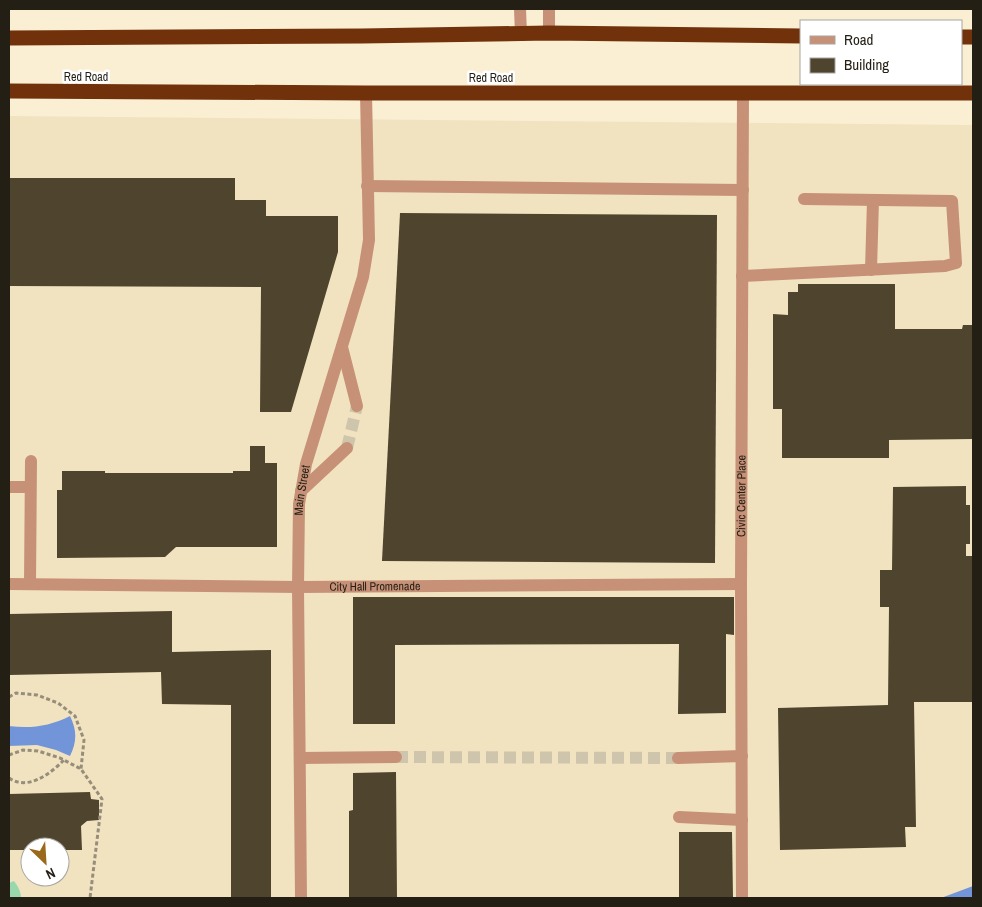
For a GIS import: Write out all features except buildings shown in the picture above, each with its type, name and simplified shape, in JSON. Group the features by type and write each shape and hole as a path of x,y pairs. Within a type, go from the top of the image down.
{"highway":[{"path":"9,38 521,34 800,36"},
{"name":"Red Road","path":"9,92 973,93"}],"street":[{"path":"520,9 521,34"},
{"path":"548,9 549,34"},
{"name":"Main Street","path":"301,898 299,504 306,464 363,277 369,240 366,93"},
{"name":"Civic Center Place","path":"742,898 743,93"},
{"path":"367,186 743,190"},
{"path":"742,276 945,266 956,263 952,200 804,199"},
{"path":"872,270 873,200"},
{"path":"342,347 357,406"},
{"path":"301,491 347,448"},
{"path":"30,584 31,461"},
{"path":"9,487 30,487"},
{"name":"City Hall Promenade","path":"9,584 298,586 741,584"},
{"path":"300,758 396,756"},
{"path":"678,758 742,756"},
{"path":"679,817 742,820"}],"path":[{"path":"9,697 16,693 37,695 58,704 75,716 84,740 81,769"},
{"path":"9,755 22,750 38,751 64,760 81,769 102,799 90,898"},
{"path":"9,778 25,783 40,779 54,770 64,760"}],"shaded area":[{"path":"9,116 973,125 973,898 9,898"}],"green space":[{"path":"14,881 19,889 21,898 9,898 9,883"}],"water":[{"path":"70,716 75,736 70,756 37,745 9,746 9,726 40,726"},
{"path":"973,886 973,898 941,898"}],"tunnel":[{"path":"347,448 357,406"},
{"path":"396,757 678,758"}]}
